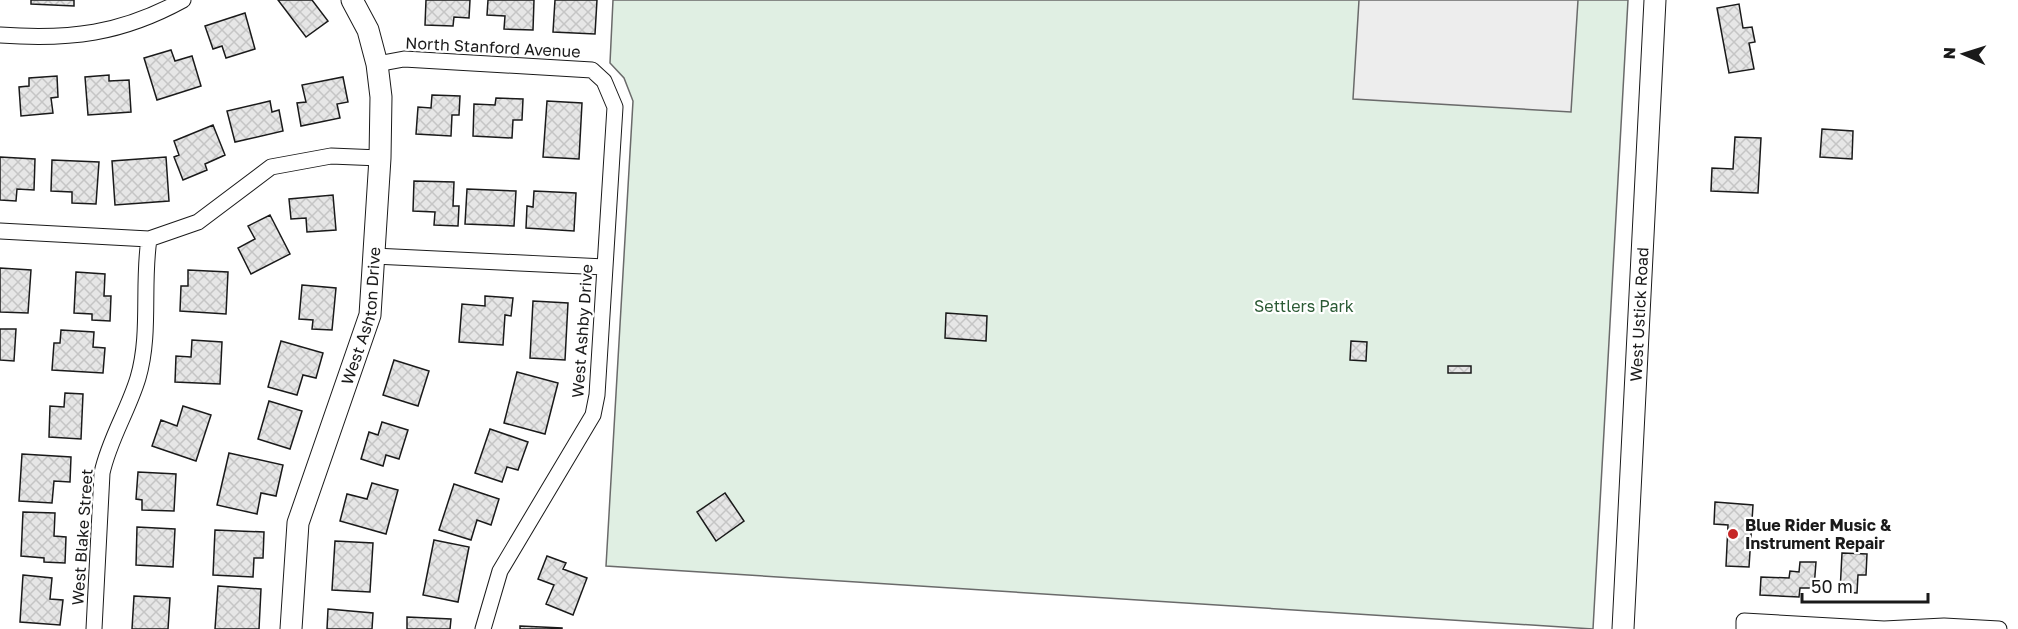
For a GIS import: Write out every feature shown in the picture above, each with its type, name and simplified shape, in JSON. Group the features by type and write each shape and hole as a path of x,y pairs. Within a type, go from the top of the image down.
{"street":[{"path":"0,35 55,38 100,32 143,20 183,0"},
{"name":"West Ashton Drive","path":"291,629 298,523 370,315 380,158 381,97 377,63 368,30 352,0"},
{"name":"West Ustick Road","path":"1623,629 1648,177 1655,0"},
{"name":"North Stanford Avenue","path":"377,63 404,59 575,68 592,70 604,81"},
{"name":"West Ashby Drive","path":"483,629 500,572 593,415 597,395 615,106 604,81"},
{"path":"0,231 149,239 198,222 271,167 331,156 380,158"},
{"name":"West Blake Street","path":"94,629 102,473 106,456 138,378 143,350 149,239"},
{"path":"374,255 605,267"},
{"path":"1744,625 1884,629 1999,629"}],"green space":[{"name":"Settlers Park","path":"613,0 1628,0 1593,629 606,566 633,101 624,78 610,63"}],"shaded area":[{"path":"1359,0 1578,0 1571,112 1353,99"}],"building":[{"path":"31,0 74,0 74,6 31,4"},
{"path":"278,0 312,0 328,21 306,37"},
{"path":"426,0 470,0 469,18 454,17 453,26 425,25"},
{"path":"488,0 534,0 533,30 504,29 505,16 487,15"},
{"path":"555,0 597,0 595,34 553,32"},
{"path":"1739,4 1743,28 1752,27 1755,42 1749,43 1754,69 1729,73 1717,8"},
{"path":"245,13 255,49 226,58 222,46 213,49 205,26"},
{"path":"171,50 175,61 192,56 201,86 157,100 144,58"},
{"path":"109,75 109,81 129,80 131,112 88,115 85,77"},
{"path":"57,76 58,97 51,98 53,113 21,116 19,87 29,86 29,78"},
{"path":"343,77 348,102 337,104 340,118 301,126 297,103 306,102 302,85"},
{"path":"432,95 460,96 459,115 452,115 451,136 416,134 418,107 431,108"},
{"path":"496,98 523,99 522,120 513,120 512,138 473,136 474,104 495,105"},
{"path":"270,101 272,112 279,110 283,131 235,142 227,111"},
{"path":"547,101 582,103 579,159 543,157"},
{"path":"213,125 225,155 205,164 207,170 183,180 174,157 179,155 174,141"},
{"path":"1822,129 1853,131 1852,159 1820,157"},
{"path":"1735,137 1761,138 1758,193 1711,191 1712,168 1733,169"},
{"path":"0,157 35,159 34,190 17,189 16,201 0,200"},
{"path":"166,157 169,201 115,205 112,161"},
{"path":"52,160 99,162 96,204 72,203 72,192 51,191"},
{"path":"414,181 454,182 453,206 459,206 458,226 434,225 435,212 413,211"},
{"path":"467,189 516,191 514,226 465,224"},
{"path":"534,191 576,193 574,231 526,228 527,206 533,207"},
{"path":"333,195 336,230 307,232 306,218 291,219 289,199"},
{"path":"270,215 290,254 251,274 238,248 255,239 248,226"},
{"path":"0,268 31,270 28,313 0,312"},
{"path":"188,270 228,272 226,314 180,311 181,286 188,286"},
{"path":"76,272 105,274 104,296 111,296 110,321 92,320 92,314 74,313"},
{"path":"302,285 336,288 332,330 312,329 313,320 299,319"},
{"path":"485,296 513,298 511,316 505,315 503,345 459,342 462,304 485,306"},
{"path":"533,301 568,303 565,360 530,358"},
{"path":"946,313 987,316 986,341 945,338"},
{"path":"0,329 16,329 14,361 0,360"},
{"path":"61,330 94,332 93,347 105,348 103,373 52,370 54,343 60,343"},
{"path":"192,340 222,342 220,384 175,382 176,356 191,357"},
{"path":"281,341 323,353 316,378 303,375 297,395 268,387"},
{"path":"1351,341 1367,342 1366,361 1350,360"},
{"path":"394,360 429,371 418,406 383,395"},
{"path":"1448,366 1471,366 1471,373 1448,373"},
{"path":"517,372 558,383 545,434 504,423"},
{"path":"65,393 83,394 81,439 49,437 50,406 64,407"},
{"path":"269,401 302,411 290,449 258,439"},
{"path":"183,406 211,415 196,461 152,446 161,420 177,426"},
{"path":"382,422 408,430 399,459 386,455 383,466 361,459 369,432 378,435"},
{"path":"490,429 528,442 518,470 507,467 502,482 475,473"},
{"path":"229,453 283,465 276,496 261,493 257,514 217,505"},
{"path":"22,454 71,457 70,482 54,481 52,503 19,501"},
{"path":"138,472 176,474 174,511 142,510 142,500 136,499"},
{"path":"372,483 398,490 386,534 340,521 347,494 367,499"},
{"path":"454,484 499,499 491,525 477,520 471,540 439,530"},
{"path":"725,493 744,521 716,541 697,512"},
{"path":"1715,502 1753,505 1749,567 1726,566 1728,525 1714,524"},
{"path":"23,512 55,513 54,536 66,537 65,563 44,562 44,558 21,556"},
{"path":"137,527 175,529 173,567 136,565"},
{"path":"215,530 264,532 263,558 254,558 253,577 213,575"},
{"path":"434,540 469,547 458,602 423,595"},
{"path":"335,541 373,543 370,592 332,590"},
{"path":"1842,553 1867,554 1866,575 1858,575 1857,593 1840,592"},
{"path":"547,556 566,563 563,569 587,578 573,615 546,604 554,585 538,579"},
{"path":"1800,562 1816,562 1814,588 1800,588 1799,597 1760,595 1761,577 1789,578 1790,571 1799,572"},
{"path":"23,575 52,578 50,599 63,600 60,625 20,622"},
{"path":"218,586 261,589 259,629 215,629"},
{"path":"134,596 170,598 168,629 132,629"},
{"path":"328,609 373,613 372,629 327,629"},
{"path":"407,617 451,619 450,629 407,629"},
{"path":"520,626 562,628 562,629 520,629"}],"place":[{"name":"Blue Rider Music & Instrument Repair","path":"1733,534"}]}
